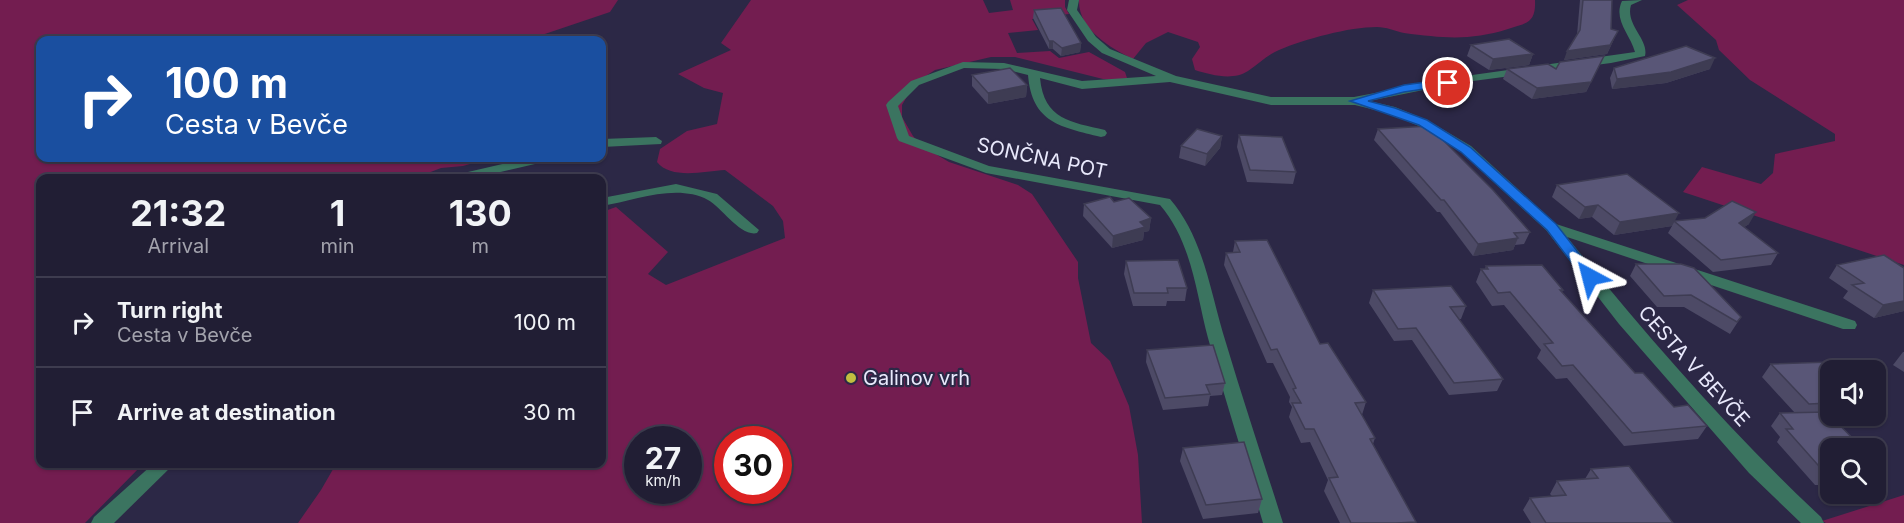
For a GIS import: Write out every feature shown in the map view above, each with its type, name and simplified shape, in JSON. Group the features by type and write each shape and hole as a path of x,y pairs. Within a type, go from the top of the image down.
{"street":[{"name":"CESTA V BEVČE","path":"1074,0 1072,10 1092,39 1106,51 1172,79 1271,100 1355,101 1391,110 1423,123 1466,149 1551,227 1625,320 1694,399 1756,468 1815,523"},
{"name":"CESTA V BEVČE","path":"1355,101 1404,88 1620,60 1641,54 1640,44 1624,20 1622,11 1626,3 1637,0"},
{"name":"SONČNA POT","path":"1172,79 1082,85 1004,66 963,65 915,83 892,105 903,138 986,169 1165,202 1173,210 1189,240 1273,523"},
{"path":"1034,73 1034,91 1040,107 1048,116 1101,133"},
{"path":"606,143 656,141"},
{"path":"495,174 512,172 534,162"},
{"path":"606,201 676,188 712,196 752,230"},
{"name":"CESTA V BEVČE","path":"1551,227 1849,325"},
{"path":"101,523 161,468"}],"shaded area":[{"path":"0,0 618,0 610,12 539,36 36,36 36,162 477,162 441,168 425,174 36,174 36,468 139,468 85,523 0,523"},
{"path":"751,0 983,0 989,13 1013,10 1010,0 1065,0 1065,7 1069,14 1032,19 1038,30 1008,33 1017,53 1050,51 1059,58 1089,52 1125,72 1127,78 1103,79 1015,57 991,57 935,70 915,83 902,105 902,117 922,146 949,162 1018,185 1032,194 1078,262 1078,278 1091,343 1110,361 1129,406 1138,455 1142,523 298,523 334,468 606,468 606,211 616,207 668,252 648,274 666,285 785,238 783,221 773,206 725,170 679,173 663,168 657,162 660,149 687,131 717,124 723,93 704,88 678,74 731,50 721,43"},
{"path":"1079,0 1535,0 1535,7 1532,17 1526,23 1494,33 1469,37 1431,36 1377,27 1327,34 1279,50 1248,71 1229,76 1195,70 1192,59 1200,47 1198,42 1168,32 1146,43 1133,59 1106,43 1090,29 1080,10"},
{"path":"1688,0 1904,0 1904,265 1683,192 1702,167 1761,184 1773,173 1775,154 1835,141 1835,134 1750,80 1719,50 1716,40 1677,5"},
{"path":"1904,495 1904,523 1826,523 1822,521 1876,504 1886,504 1886,501"}],"building":[{"path":"1583,0 1612,0 1611,29 1618,31 1610,45 1567,51 1580,30"},
{"path":"1061,8 1081,43 1062,48 1053,41 1049,41 1034,10"},
{"path":"1509,39 1533,54 1493,59 1471,45"},
{"path":"1686,46 1715,58 1671,72 1617,79 1614,68"},
{"path":"1604,56 1591,82 1537,88 1507,69 1548,64 1556,69 1560,62"},
{"path":"1010,68 1027,85 988,93 972,75"},
{"path":"1429,126 1493,190 1530,232 1514,233 1518,238 1478,244 1444,200 1441,200 1378,129"},
{"path":"1197,129 1222,136 1207,154 1181,146"},
{"path":"1239,135 1282,137 1296,172 1250,170"},
{"path":"1627,174 1679,213 1620,222 1598,205 1585,207 1557,185"},
{"path":"1110,197 1114,202 1129,198 1151,218 1140,222 1145,227 1113,236 1084,204"},
{"path":"1732,201 1756,212 1739,223 1778,253 1721,260 1674,221 1705,218"},
{"path":"1267,240 1320,344 1328,343 1366,402 1355,403 1375,438 1370,439 1416,522 1351,523 1329,478 1338,477 1314,429 1305,429 1292,403 1301,403 1293,389 1296,388 1277,349 1271,350 1226,253 1240,252 1235,241"},
{"path":"1884,255 1904,268 1904,301 1883,305 1852,285 1864,283 1837,265"},
{"path":"1178,260 1187,288 1167,288 1168,293 1134,293 1126,261"},
{"path":"1636,264 1681,264 1694,268 1741,317 1737,322 1691,295 1664,296"},
{"path":"1542,265 1563,290 1560,290 1635,373 1643,373 1674,407 1688,405 1707,426 1632,433 1573,365 1562,366 1544,344 1553,343 1510,292 1498,293 1481,269 1488,269 1486,266"},
{"path":"1451,286 1466,306 1450,307 1503,379 1454,383 1416,328 1398,329 1373,290"},
{"path":"1213,345 1225,383 1206,385 1210,394 1165,398 1147,350"},
{"path":"1820,362 1820,403 1809,404 1771,364"},
{"path":"1820,412 1820,426 1841,426 1852,438 1820,438 1820,467 1786,429 1793,429 1780,413"},
{"path":"1244,442 1262,499 1206,505 1183,448"},
{"path":"1629,466 1673,523 1546,523 1530,498 1566,495 1557,481 1598,478 1591,469"}],"place":[{"name":"Galinov vrh","path":"851,378"}],"route":[{"path":"1448,83 1404,88 1355,101 1391,110 1423,123 1466,149 1551,227 1590,277"}]}
